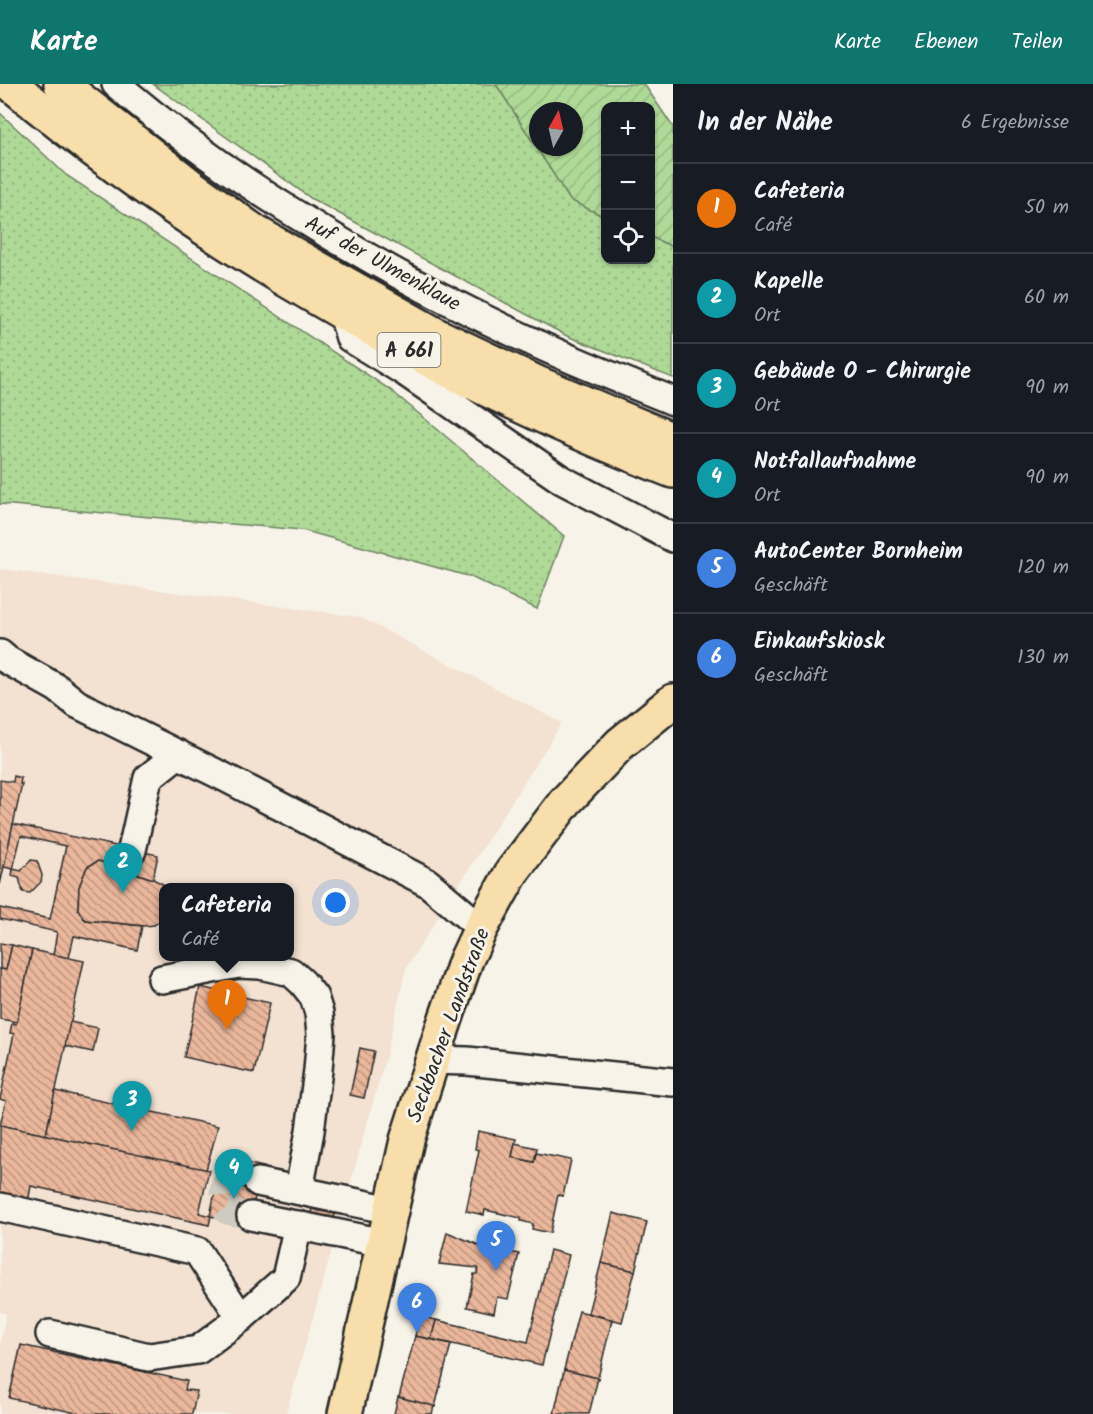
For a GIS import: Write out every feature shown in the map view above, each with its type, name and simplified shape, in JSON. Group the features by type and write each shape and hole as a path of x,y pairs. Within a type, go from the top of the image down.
{"main road":[{"name":"A 661","path":"11,84 160,200 239,253 343,314 426,359 547,418 673,471"},
{"name":"A 661","path":"61,84 192,187 255,231 316,267 440,337 537,383 673,440"},
{"name":"Seckbacher Landstraße","path":"345,1414 407,1140 466,960 512,872 565,801 620,744 673,701"}],"street":[{"name":"Auf der Ulmenklaue","path":"116,84 225,167 303,218 376,261 456,305 537,344 673,401"},
{"path":"343,314 350,338 405,372 562,480 673,538"},
{"path":"0,654 57,688 77,704 428,884 481,928"},
{"path":"132,850 148,778 178,754"},
{"path":"162,979 238,964 260,964 291,972 314,997 319,1013 321,1034 310,1131 299,1190"},
{"path":"432,1060 467,1061 673,1082"},
{"path":"258,1182 391,1210"},
{"path":"0,1207 197,1251 242,1318"},
{"path":"251,1216 384,1243"},
{"path":"50,1334 148,1357 198,1350 242,1318 286,1278 298,1225"}],"shaded area":[{"path":"0,569 360,617 562,723 406,968 386,1056 286,1414 0,1414 0,1344 6,1314 0,1312"}],"green space":[{"path":"153,84 496,84 529,136 529,156 542,156 570,200 601,215 601,264 655,264 655,239 673,247 673,378 567,336 312,199"},
{"path":"496,84 644,84 673,127 673,247 655,239 655,102 601,102 601,215 570,200 542,156 583,156 583,102 529,102 529,136"},
{"path":"0,113 66,175 392,391 564,536 537,609 471,577 302,530 0,504"}],"building":[{"path":"14,776 21,778 20,784 22,784 0,885 0,780 13,782"},
{"path":"13,824 158,855 153,879 98,861 87,867 79,887 78,909 86,920 142,926 137,950 74,936 69,958 53,955 57,932 0,919 0,908 50,919 66,846 21,836 13,869 4,867"},
{"path":"31,860 37,861 42,875 41,882 30,893 23,892 19,878 12,876 13,869 21,871"},
{"path":"98,861 161,883 159,883 159,922 146,926 83,918 78,909 79,887 87,867"},
{"path":"0,943 12,945 6,970 0,969"},
{"path":"12,945 32,950 17,1022 0,1019 0,969 6,970"},
{"path":"32,950 84,961 46,1135 0,1125 6,1101 0,1099 14,1034 10,1033 12,1023 17,1022"},
{"path":"200,987 270,1003 254,1073 184,1057"},
{"path":"70,1022 98,1028 93,1052 65,1046"},
{"path":"360,1048 374,1051 364,1098 350,1095"},
{"path":"55,1091 218,1126 206,1170 46,1135"},
{"path":"0,1125 209,1170 199,1213 211,1216 209,1225 31,1186 28,1202 0,1196"},
{"path":"478,1131 516,1139 512,1157 534,1162 536,1153 571,1160 563,1196 558,1195 550,1233 532,1229 533,1224 521,1221 521,1218 485,1210 484,1215 466,1211 479,1150 475,1149"},
{"path":"515,1143 537,1148 534,1162 512,1157"},
{"path":"222,1158 264,1167 261,1169 249,1224 210,1216"},
{"path":"312,1209 335,1214 333,1222 310,1217"},
{"path":"613,1213 647,1222 635,1271 601,1263"},
{"path":"447,1232 493,1251 492,1253 498,1256 499,1249 519,1254 508,1299 497,1297 494,1313 467,1307 474,1274 477,1274 478,1268 439,1264"},
{"path":"550,1250 569,1255 542,1365 431,1339 436,1320 528,1342"},
{"path":"601,1263 635,1271 622,1322 588,1313"},
{"path":"579,1311 612,1320 598,1378 564,1370"},
{"path":"423,1317 436,1320 431,1339 415,1336 419,1319"},
{"path":"415,1336 451,1344 435,1407 399,1397"},
{"path":"21,1345 187,1381 185,1390 197,1391 192,1414 81,1414 9,1398"},
{"path":"564,1370 598,1378 589,1414 554,1414"},
{"path":"398,1397 434,1406 432,1414 394,1414"}],"tunnel":[{"path":"251,1216 227,1211 222,1202 224,1185 236,1178 258,1182"}],"place":[{"name":"Kapelle","path":"123,893"},
{"name":"Cafeteria","path":"227,1030"},
{"name":"Gebäude O - Chirurgie","path":"132,1131"},
{"name":"Notfallaufnahme","path":"234,1199"},
{"name":"AutoCenter Bornheim","path":"496,1271"},
{"name":"Einkaufskiosk","path":"417,1333"}]}
